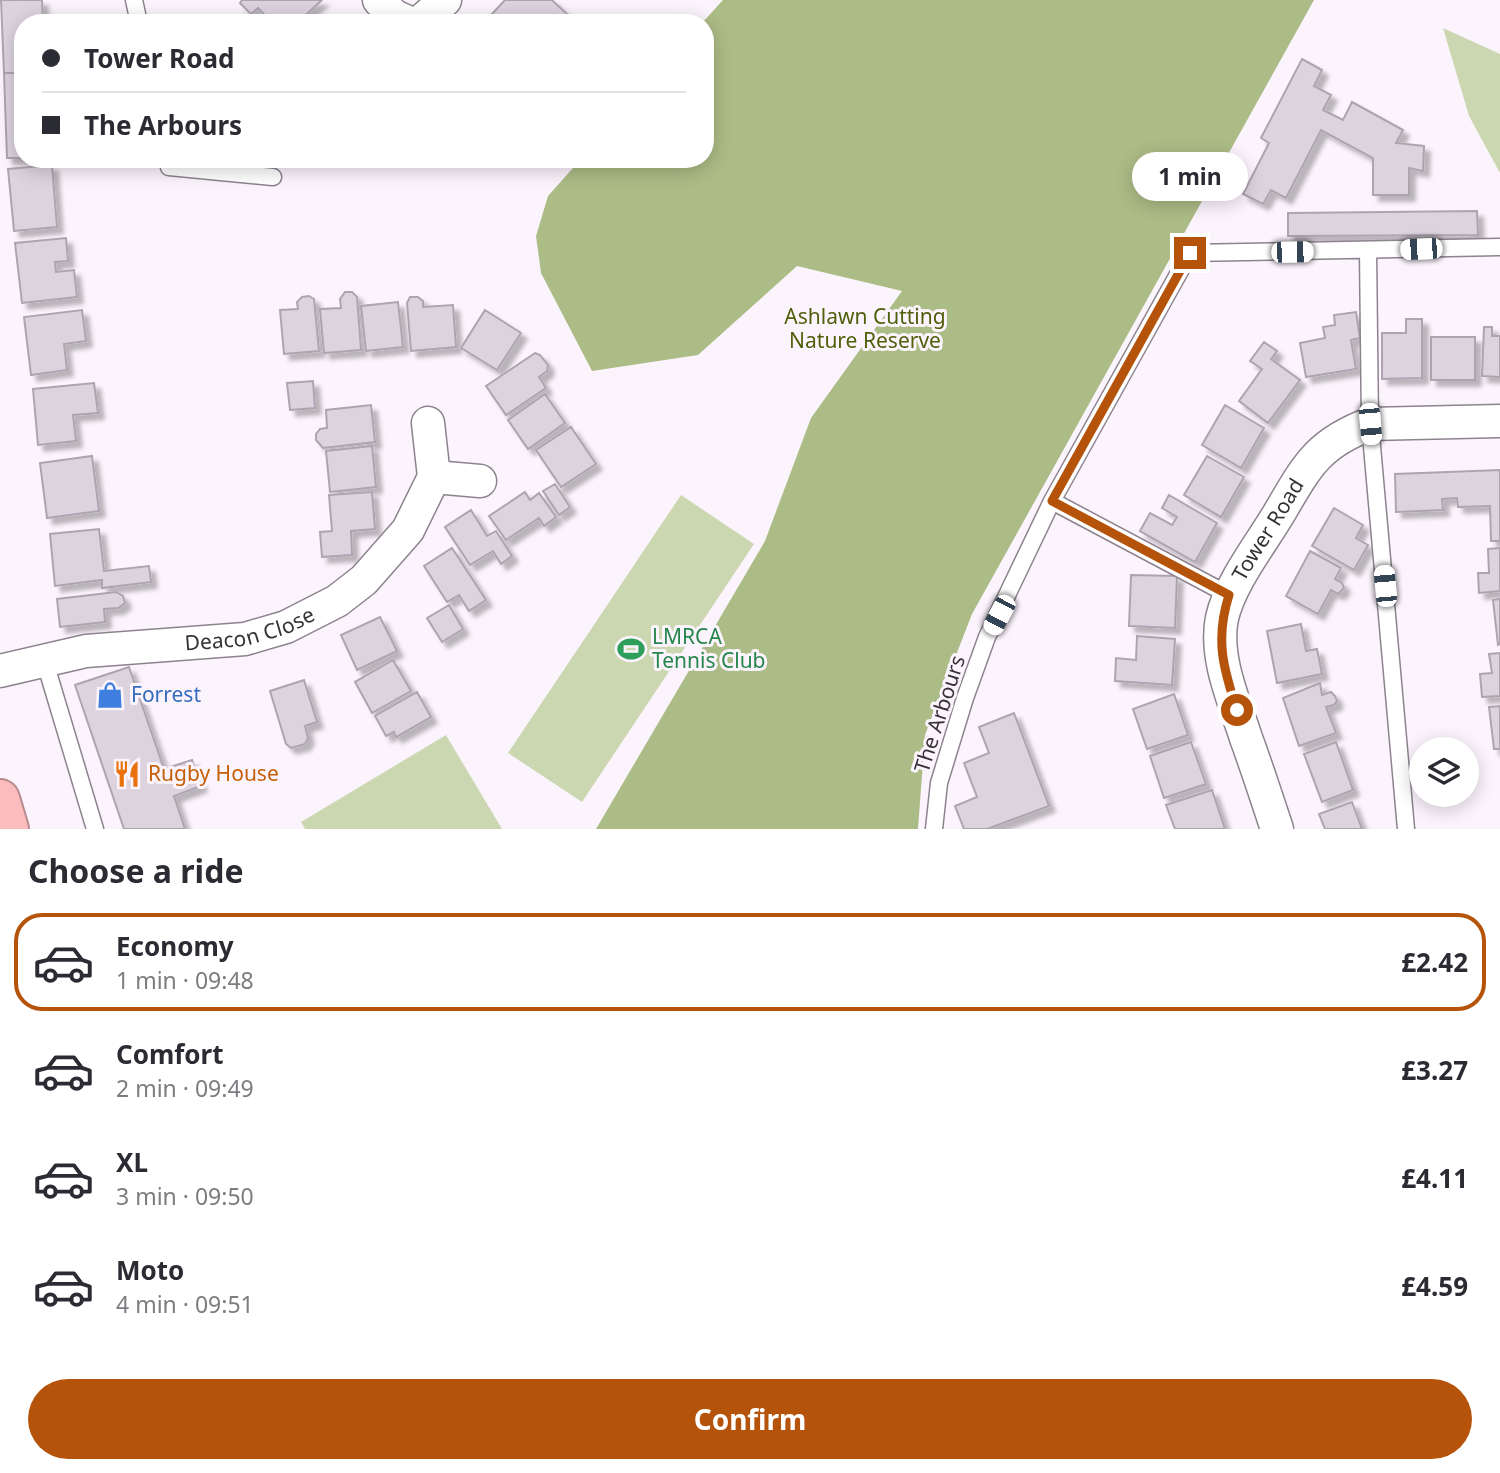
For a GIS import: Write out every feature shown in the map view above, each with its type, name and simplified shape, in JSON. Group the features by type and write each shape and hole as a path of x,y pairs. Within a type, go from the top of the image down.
{"highway":[{"path":"0,799 9,829"}],"street":[{"path":"379,0 392,14"},
{"path":"430,14 446,0"},
{"path":"1370,424 1500,421"},
{"path":"428,423 434,477 480,481"},
{"name":"Tower Road","path":"1277,829 1229,687 1222,652 1222,620 1229,595 1316,455 1350,431 1370,424"},
{"name":"Deacon Close","path":"0,671 86,651 245,639 286,627 337,601 364,580 408,530 434,477"}],"lane":[{"path":"179,168 272,177"},
{"path":"1406,829 1370,424 1368,251 1500,247"},
{"name":"The Arbours","path":"934,829 939,782 987,637 1052,501 1190,253 1368,251"},
{"path":"1052,501 1229,595"},
{"path":"44,659 95,829"}],"green space":[{"name":"Ashlawn Cutting Nature Reserve","path":"723,0 1314,0 972,614 925,735 918,829 596,829 765,541 811,418 902,291 797,266 698,355 592,371 541,273 536,236 548,196 573,168 714,168 714,14 710,14"},
{"path":"1443,28 1500,54 1500,173 1469,116"},
{"name":"LMRCA Tennis Club","path":"681,495 754,544 582,802 508,753"},
{"path":"446,735 502,829 305,829 301,822"}],"building":[{"path":"1,0 42,0 43,14 14,14 14,73 4,73"},
{"path":"242,0 322,0 307,14 264,14 258,8 251,14 240,3"},
{"path":"505,0 552,0 567,14 492,14"},
{"path":"1302,59 1322,70 1314,86 1331,95 1323,110 1343,120 1352,102 1403,130 1396,143 1424,146 1423,171 1409,168 1409,195 1373,195 1373,158 1321,130 1286,198 1271,190 1263,204 1243,194 1269,143 1261,138"},
{"path":"4,73 14,73 14,158 7,158"},
{"path":"52,168 57,227 14,231 8,169"},
{"path":"1477,211 1478,235 1288,236 1288,213"},
{"path":"66,238 68,261 55,262 56,272 74,270 77,297 22,303 15,243"},
{"path":"345,292 352,292 357,297 361,350 324,353 320,309 341,308 340,299"},
{"path":"309,296 314,299 319,351 284,354 280,310 298,309 297,302 302,297"},
{"path":"410,297 418,297 423,301 423,307 453,305 456,347 411,351 407,303"},
{"path":"398,302 403,347 366,351 361,306"},
{"path":"82,310 86,341 64,344 67,370 31,375 24,317"},
{"path":"485,310 521,333 497,370 461,348"},
{"path":"1356,312 1360,338 1351,340 1356,369 1306,377 1300,343 1325,338 1323,327 1335,325 1334,315"},
{"path":"1406,319 1422,319 1422,378 1382,379 1382,333 1406,333"},
{"path":"1484,327 1492,327 1492,336 1500,336 1500,377 1482,376"},
{"path":"1431,337 1475,337 1475,380 1431,380"},
{"path":"1264,342 1277,351 1271,359 1300,380 1268,423 1239,401 1262,369 1250,361"},
{"path":"535,353 548,365 547,371 539,377 546,388 506,415 486,386"},
{"path":"313,381 315,408 290,410 287,383"},
{"path":"94,383 98,413 73,415 76,441 38,445 33,389"},
{"path":"545,394 565,423 528,449 508,420"},
{"path":"371,405 375,442 323,448 316,440 320,429 327,428 326,410"},
{"path":"1225,405 1264,428 1241,468 1202,445"},
{"path":"571,427 596,464 561,487 536,450"},
{"path":"372,446 376,487 330,492 326,451"},
{"path":"92,456 99,511 47,518 40,463"},
{"path":"1207,456 1244,477 1221,517 1184,495"},
{"path":"1500,470 1500,541 1491,541 1490,506 1458,507 1457,498 1442,499 1443,510 1396,512 1395,474"},
{"path":"555,484 570,507 559,515 543,491"},
{"path":"372,492 375,529 351,531 352,555 322,557 320,532 332,531 329,495"},
{"path":"525,492 530,500 539,493 556,517 544,526 539,518 506,540 489,516"},
{"path":"1169,495 1217,523 1195,562 1140,531 1150,513 1172,525 1177,517 1162,508"},
{"path":"1334,508 1363,525 1356,538 1368,545 1354,570 1312,546"},
{"path":"471,510 487,536 496,531 512,556 501,564 493,551 470,565 445,527"},
{"path":"99,529 104,571 149,566 151,582 102,588 102,580 55,586 50,534"},
{"path":"452,548 486,600 469,611 459,595 447,602 424,566"},
{"path":"1500,548 1500,591 1479,593 1478,573 1489,573 1488,549"},
{"path":"1310,551 1341,568 1335,579 1342,583 1344,588 1338,594 1331,590 1318,614 1286,596"},
{"path":"1131,575 1177,576 1175,628 1129,626"},
{"path":"116,592 123,596 125,603 118,608 104,609 105,622 60,627 57,599"},
{"path":"1500,599 1500,644 1498,645 1493,600"},
{"path":"449,605 463,629 442,642 427,618"},
{"path":"380,617 397,651 357,670 341,635"},
{"path":"1301,624 1306,651 1317,649 1322,674 1277,683 1267,631"},
{"path":"1137,636 1175,639 1172,685 1115,681 1116,658 1136,660"},
{"path":"1500,653 1500,696 1482,697 1480,674 1492,673 1489,654"},
{"path":"393,660 411,691 372,713 355,682"},
{"path":"129,667 164,769 192,760 201,786 174,796 185,829 124,829 75,685"},
{"path":"304,680 317,722 305,726 308,738 305,744 291,748 286,744 270,691"},
{"path":"1320,683 1322,695 1331,692 1337,701 1326,707 1336,733 1299,746 1283,698"},
{"path":"417,692 431,717 396,737 394,732 386,736 375,716"},
{"path":"1174,694 1188,735 1147,749 1133,709"},
{"path":"1500,706 1500,749 1494,749 1489,707"},
{"path":"1014,713 1049,806 987,829 964,829 955,806 977,797 964,763 989,753 979,727"},
{"path":"1191,742 1206,784 1164,798 1150,756"},
{"path":"1336,742 1353,790 1322,802 1304,754"},
{"path":"1212,790 1225,829 1175,829 1166,805"},
{"path":"1352,802 1362,829 1325,829 1319,814"}],"place":[{"name":"LMRCA Tennis Club","path":"631,649"},
{"name":"Forrest","path":"110,695"},
{"name":"Rugby House","path":"127,774"}],"route":[{"path":"1190,253 1052,501 1229,595 1222,620 1222,652 1237,710"}]}
